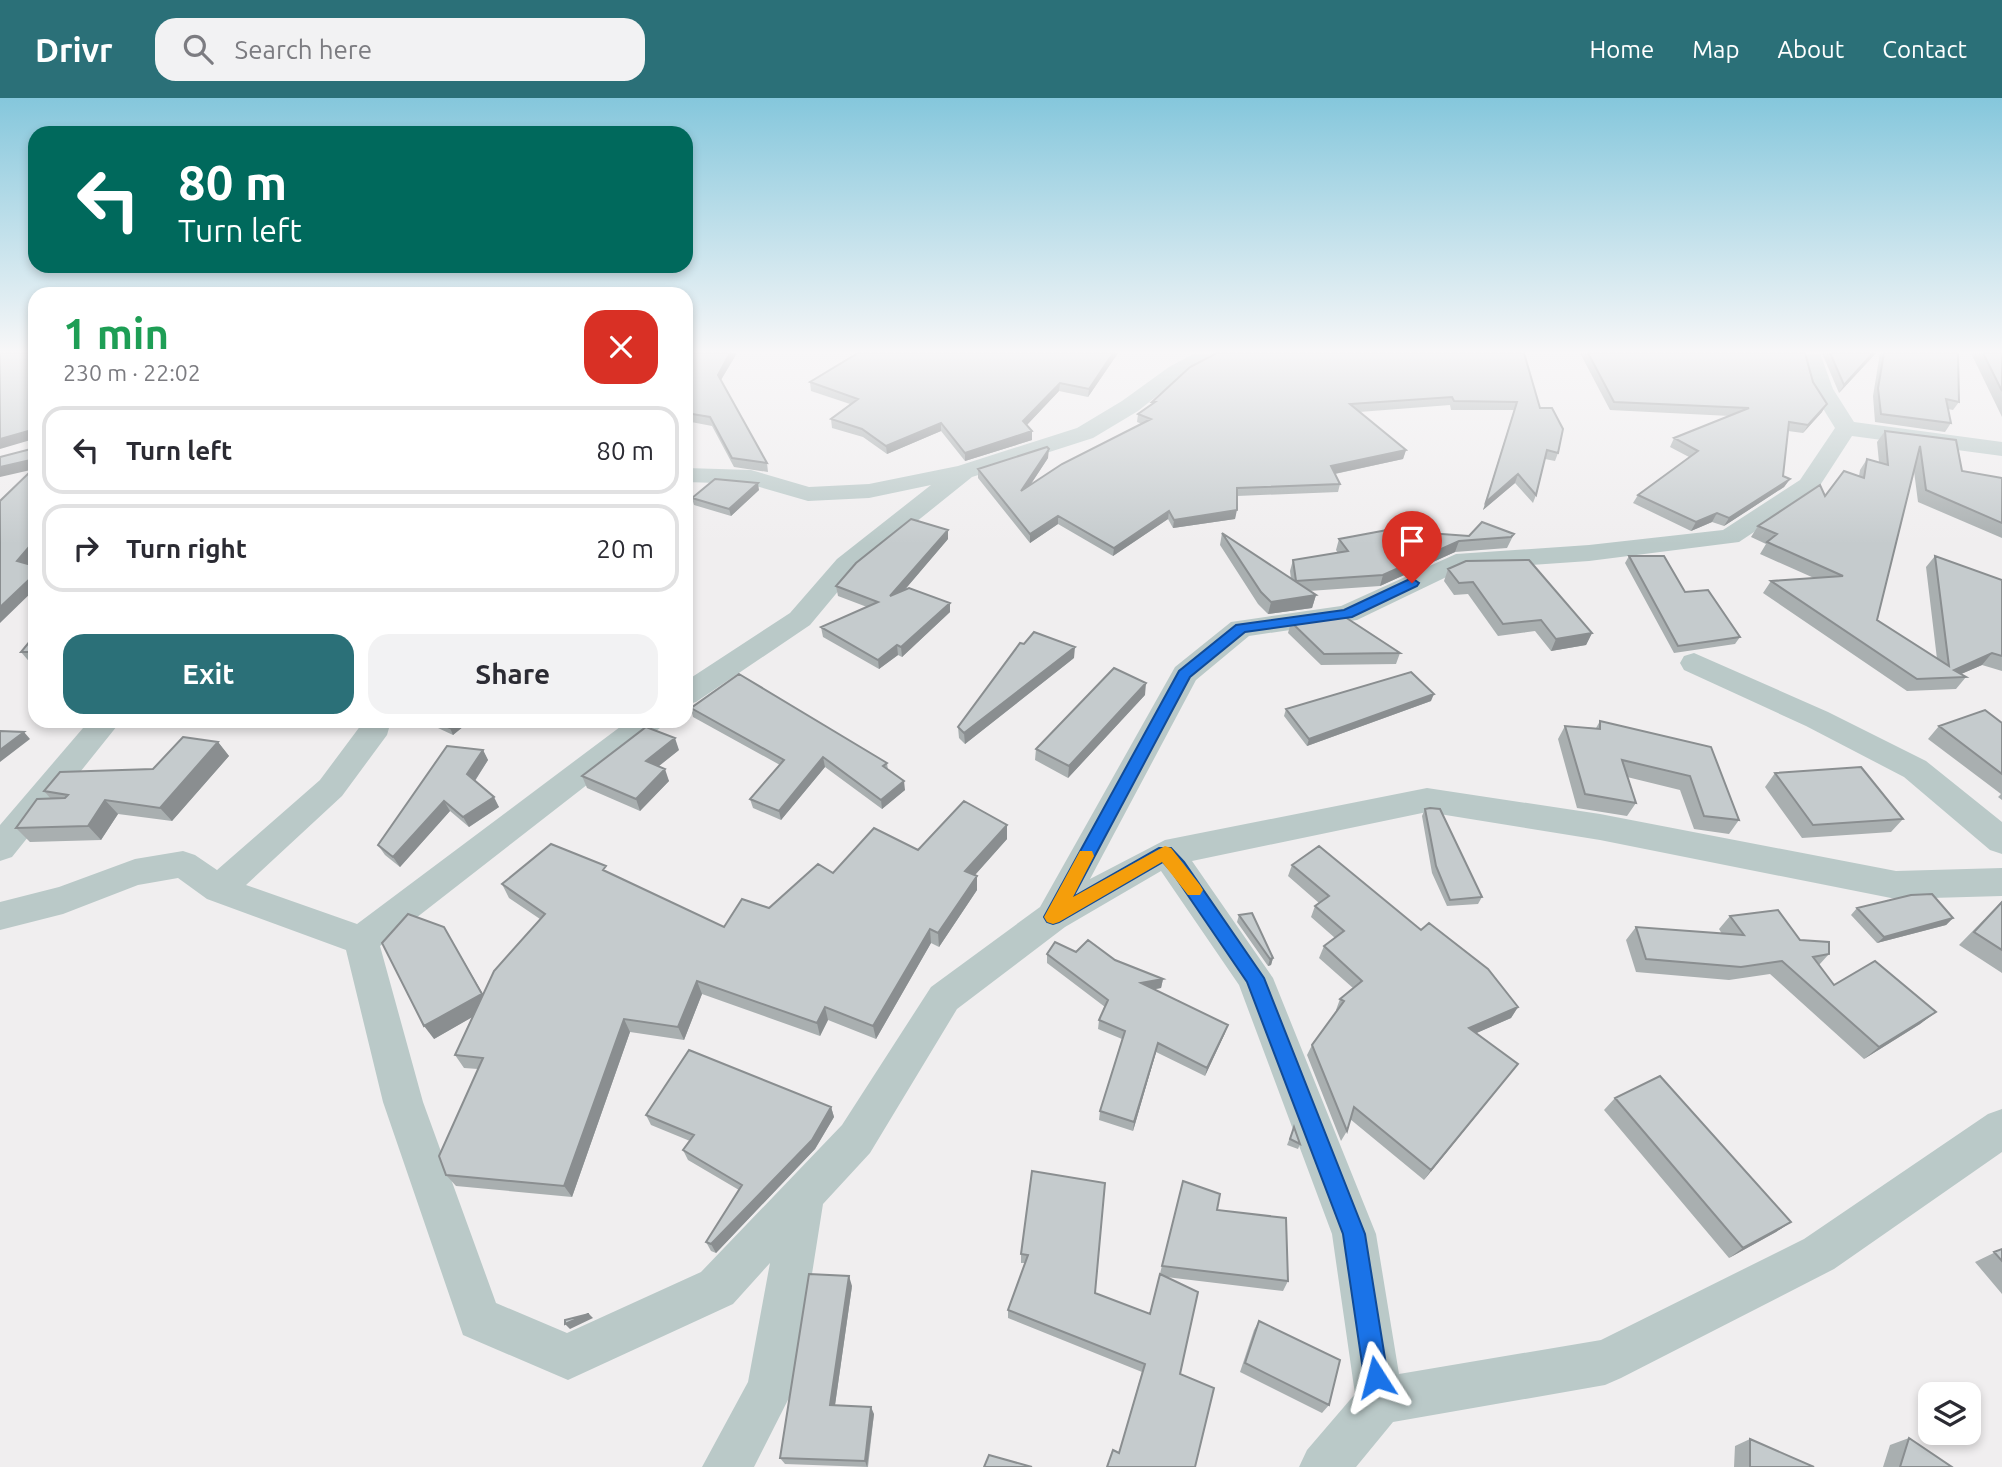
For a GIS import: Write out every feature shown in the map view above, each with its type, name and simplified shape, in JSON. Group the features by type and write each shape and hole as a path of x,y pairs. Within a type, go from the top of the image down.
{"street":[{"path":"693,475 751,477 808,494 869,491 964,472 1085,433 1112,417"},
{"path":"1839,417 1846,428"},
{"path":"1846,428 2002,449"},
{"path":"1053,917 1185,674 1241,628 1347,614 1456,562 1589,553 1730,537 1809,485 1846,428"},
{"path":"693,690 800,619 846,565 964,472"},
{"path":"1694,663 1817,719 1915,769 2002,841"},
{"path":"0,848 100,728"},
{"path":"219,889 331,788 375,728"},
{"path":"361,942 640,728"},
{"path":"361,942 403,1102 479,1319 568,1357 717,1288 856,1139 944,998 1053,917 1165,853 1427,800 1600,827 1895,885 2002,882"},
{"path":"1165,853 1178,867 1240,956 1260,991 1354,1234 1380,1401"},
{"path":"0,916 63,900 135,872 183,863 219,889 295,915 361,942"},
{"path":"1324,1467 1380,1401 1605,1362 1819,1254 2002,1128"},
{"path":"727,1467 771,1388 804,1194"}],"building":[{"path":"0,417 28,417 28,431 0,439"},
{"path":"710,417 741,417 767,463 732,458"},
{"path":"1027,417 1023,421 1032,431 965,453 941,423 886,446 862,429 831,419"},
{"path":"1146,417 1366,417 1406,450 1331,466 1340,484 1237,488 1237,510 1174,520 1169,511 1114,548 1058,516 1030,534 978,469 1047,447 1049,449 1021,491 1062,464 1151,419"},
{"path":"1512,417 1557,417 1563,429 1558,453 1547,450 1536,495 1518,474 1486,502"},
{"path":"1727,417 1815,417 1808,425 1789,422 1783,476 1790,479 1729,518 1717,513 1696,522 1638,495 1698,451 1674,438"},
{"path":"1903,417 1950,417 1951,423"},
{"path":"1885,431 1956,440 1962,471 2002,478 2002,523 1926,490 1920,446 1877,620 1949,666 1935,556 2002,580 2002,656 1992,653 1954,670 1966,677 1917,679 1771,581 1843,576 1767,542 1777,534 1758,526 1820,485 1825,496 1844,471 1864,478 1867,459 1888,465"},
{"path":"28,450 28,461 0,467 0,457"},
{"path":"28,474 28,548 17,561 28,564 28,581 0,607 0,501"},
{"path":"715,479 758,483 729,509 693,497"},
{"path":"911,519 948,530 890,596 909,588 950,603 901,647 897,645 878,660 821,627 878,602 836,586 856,563"},
{"path":"1482,522 1514,534 1511,537 1459,541 1383,575 1296,581 1293,560 1348,551 1339,539 1387,530 1469,536"},
{"path":"1222,533 1316,595 1271,602 1261,592"},
{"path":"1629,556 1664,556 1685,592 1708,590 1740,637 1678,646"},
{"path":"1529,560 1592,633 1556,639 1541,620 1503,624 1473,582 1459,583 1448,569 1466,561"},
{"path":"1342,615 1400,653 1324,654 1291,622"},
{"path":"1034,632 1075,647 964,733 958,727 1020,643 1024,644"},
{"path":"1114,668 1146,683 1069,766 1036,749"},
{"path":"1411,672 1434,694 1309,739 1286,709"},
{"path":"739,674 887,763 883,766 904,781 881,800 823,757 779,811 750,799 784,760 693,709"},
{"path":"1985,710 2002,723 2002,774 1939,726"},
{"path":"1600,721 1711,747 1739,820 1704,816 1690,776 1622,760 1636,803 1585,794 1565,726 1600,729"},
{"path":"645,728 675,738 646,761 665,769 636,799 582,776"},
{"path":"0,731 24,732 0,750"},
{"path":"183,737 218,742 160,808 105,800 88,826 16,828 37,799 65,798 68,795 44,791 60,772 153,769"},
{"path":"447,746 483,750 467,774 494,797 463,817 444,801 393,857 378,845"},
{"path":"1861,767 1903,819 1813,825 1775,773"},
{"path":"964,801 1007,825 965,871 977,876 938,933 930,929 873,1026 825,1007 817,1023 697,981 678,1027 624,1019 564,1186 446,1175 439,1156 483,1058 455,1055 494,971 545,914 502,884 551,844 606,866 603,870 724,927 742,899 769,908 818,864 833,873 874,828 918,850"},
{"path":"1425,809 1440,809 1482,897 1450,900 1436,866"},
{"path":"1319,846 1421,930 1429,923 1488,969 1518,1007 1469,1028 1518,1064 1431,1170 1354,1107 1347,1131 1312,1045 1344,1001 1340,999 1362,981 1324,946 1344,931 1315,906 1329,896 1292,865"},
{"path":"1932,894 1953,918 1884,937 1857,908 1911,895"},
{"path":"2002,902 2002,950 1974,932"},
{"path":"1778,910 1800,940 1829,942 1829,954 1813,957 1834,985 1875,961 1936,1012 1879,1047 1782,961 1741,967 1646,959 1636,927 1744,935 1730,916"},
{"path":"1252,913 1273,958 1270,959 1239,915"},
{"path":"408,914 444,927 482,994 424,1026 382,943"},
{"path":"1088,940 1115,960 1163,979 1141,983 1228,1025 1207,1068 1158,1043 1134,1122 1100,1111 1125,1031 1099,1020 1108,1000 1047,954 1055,942 1076,952"},
{"path":"689,1050 831,1107 812,1140 711,1244 706,1242 742,1185 683,1150 694,1135 646,1115"},
{"path":"1660,1076 1791,1222 1743,1248 1615,1098"},
{"path":"1294,1127 1300,1144 1290,1139"},
{"path":"1032,1171 1105,1183 1095,1293 1150,1314 1160,1274 1198,1292 1180,1374 1214,1388 1195,1467 1107,1467 1113,1450 1119,1453 1145,1364 1008,1310 1028,1255 1021,1254"},
{"path":"1183,1181 1220,1194 1217,1210 1286,1218 1288,1281 1162,1266"},
{"path":"2002,1249 2002,1261 1994,1252"},
{"path":"809,1274 849,1276 830,1405 871,1407 865,1461 780,1458"},
{"path":"589,1314 565,1324 565,1320"},
{"path":"1259,1321 1340,1360 1329,1405 1245,1363"},
{"path":"1909,1438 1952,1467 1900,1467"},
{"path":"1750,1439 1814,1467 1750,1467"},
{"path":"989,1455 1032,1467 984,1467"}],"slow traffic":[{"path":"1086,856 1053,917 1165,853 1194,890"}],"route":[{"path":"1376,1377 1354,1234 1285,1055 1255,978 1178,867 1165,853 1053,917 1185,674 1241,628 1347,614 1412,583"}]}
